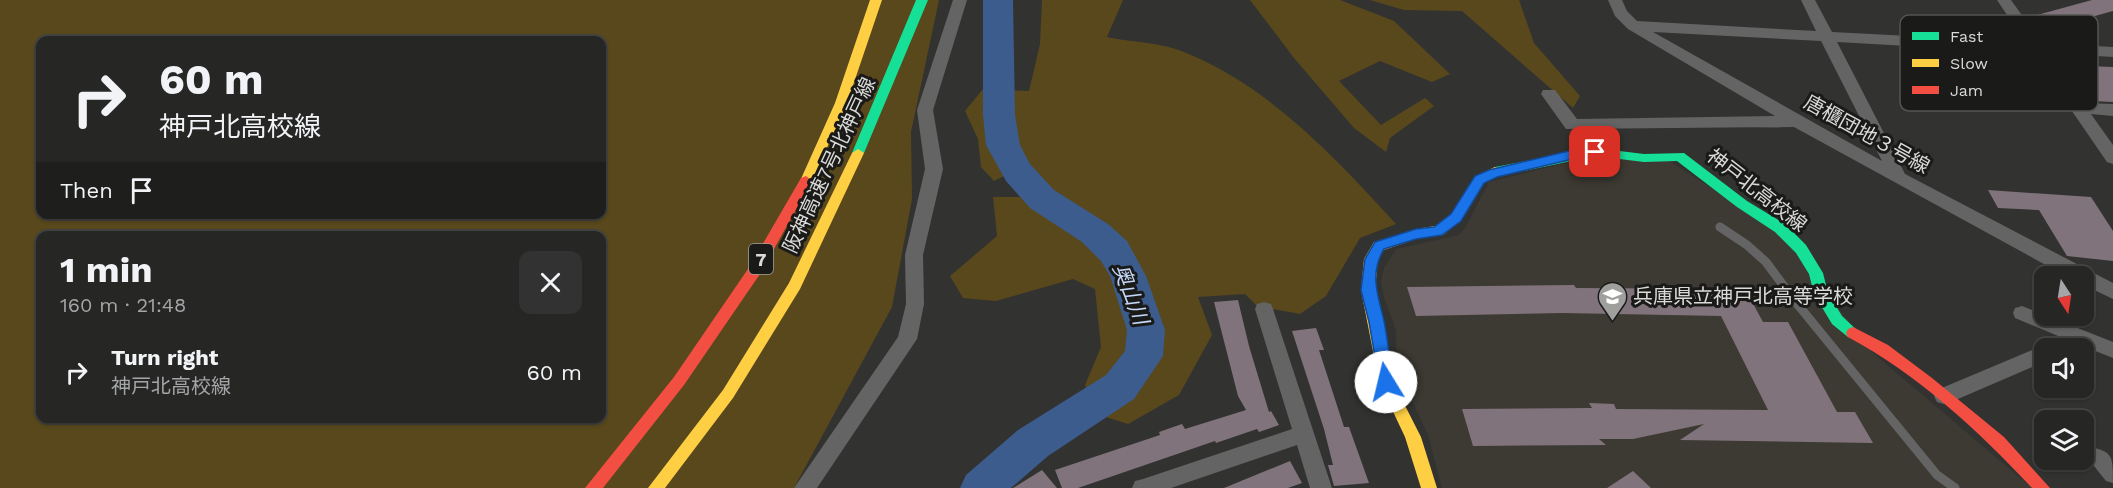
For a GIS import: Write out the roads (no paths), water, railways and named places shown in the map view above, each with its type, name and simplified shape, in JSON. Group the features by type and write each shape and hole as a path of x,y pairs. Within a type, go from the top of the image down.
{"main road":[{"name":"阪神高速7号北神戸線","path":"593,488 679,381 755,270 814,168 841,103 876,0"},
{"name":"阪神高速7号北神戸線","path":"656,488 728,394 795,285 849,175 922,0"},
{"path":"838,68 841,103"},
{"name":"神戸北高校線","path":"1429,488 1413,437 1386,382 1368,290 1371,259 1379,246 1416,234 1438,231 1456,218 1480,179 1493,173 1577,153 1595,152 1644,158 1680,156 1692,163 1742,204 1780,228 1801,249 1816,273 1821,294 1837,320 1857,337 1883,349 1944,396 1999,442 2042,488"}],"street":[{"path":"805,488 907,339 915,304 914,255 934,169 925,110 960,0"},
{"path":"1616,0 1620,13 1633,26 1900,40"},
{"path":"1808,0 1899,178"},
{"path":"2004,0 2014,15"},
{"name":"唐櫃団地３号線","path":"1633,26 1688,60 1899,178 2064,266"},
{"path":"2098,51 2113,52"},
{"path":"1549,94 1572,125 1797,121"},
{"path":"2098,109 2113,110"},
{"path":"2080,111 2113,158"},
{"name":"唐櫃団地３号線","path":"2094,282 2113,292"},
{"path":"1264,309 1321,488"},
{"path":"2022,313 2083,338"},
{"path":"2094,342 2113,350"},
{"path":"1944,396 2034,358"},
{"path":"1143,488 1304,434"}],"lane":[{"path":"1720,227 1747,245 1766,262 1794,300 1937,475 1955,488"}],"waterway":[{"name":"奥山川","path":"981,488 1033,443 1120,387 1144,356 1146,330 1128,276 1114,251 1095,233 1042,199 1018,172 1003,145 999,115 998,0"}],"place":[{"name":"兵庫県立神戸北高等学校","path":"1612,322"}]}
